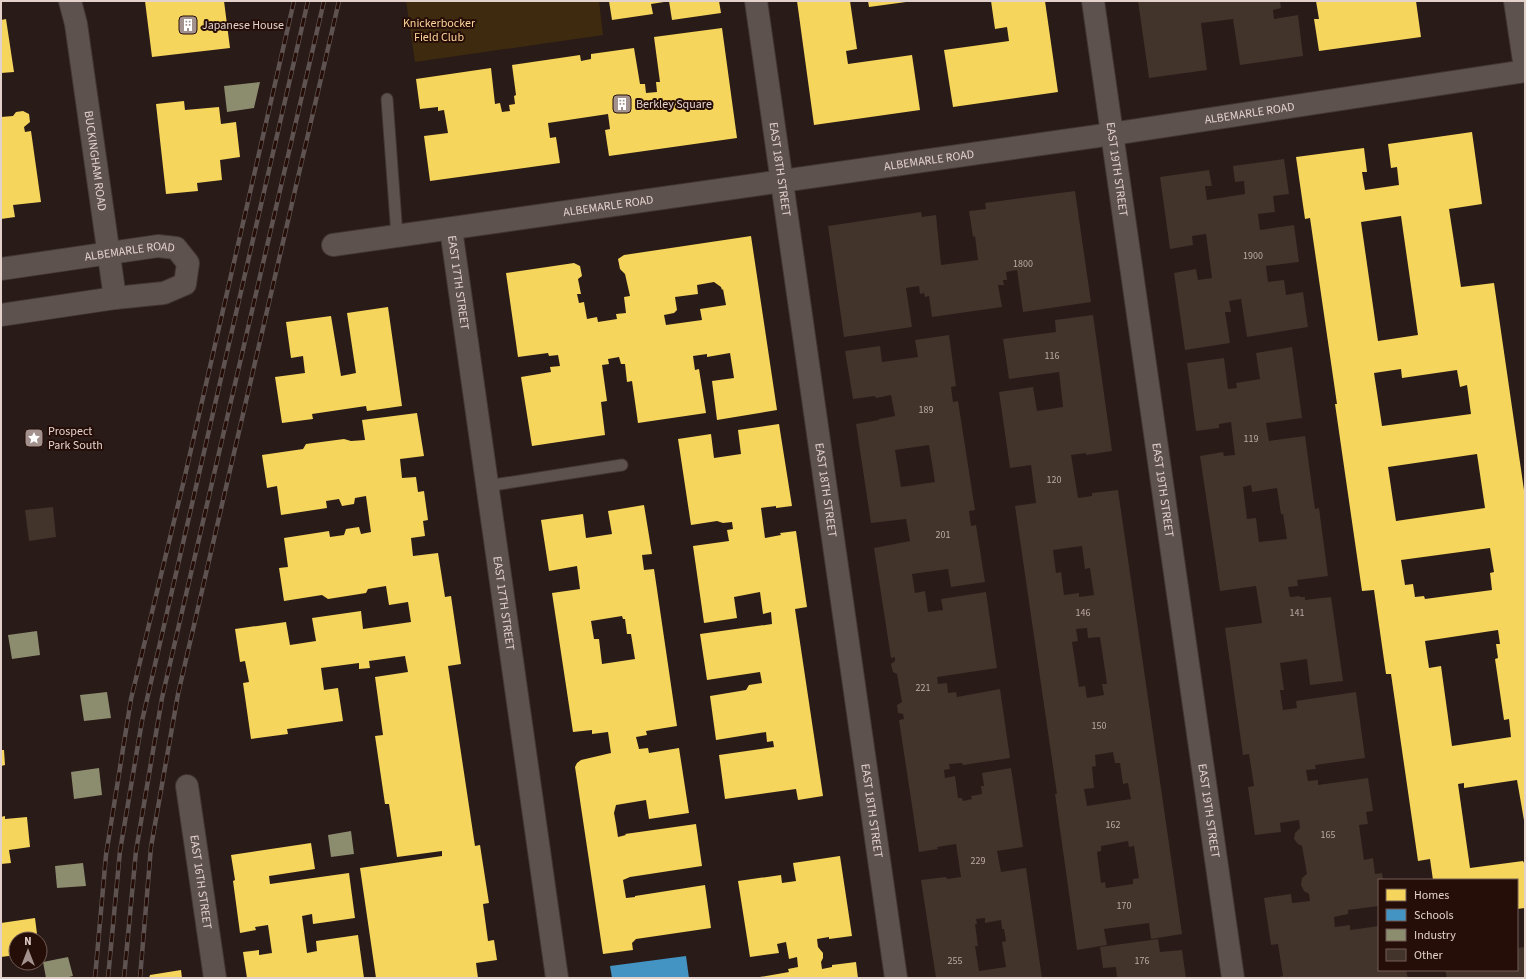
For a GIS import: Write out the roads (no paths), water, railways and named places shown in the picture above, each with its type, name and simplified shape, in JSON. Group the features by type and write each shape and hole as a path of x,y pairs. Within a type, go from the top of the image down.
{"street":[{"name":"BUCKINGHAM ROAD","path":"70,1 76,24 110,253 115,298"},
{"name":"BUCKINGHAM ROAD","path":"76,24 83,1"},
{"name":"EAST 18TH STREET","path":"756,1 896,978"},
{"name":"EAST 19TH STREET","path":"1093,1 1233,978"},
{"path":"1515,1 1525,70"},
{"name":"ALBEMARLE ROAD","path":"333,245 1112,134 1525,70"},
{"name":"EAST 17TH STREET","path":"451,229 557,978"},
{"name":"ALBEMARLE ROAD","path":"1,269 158,246 176,248 188,263 184,284 164,293 115,298 1,315"},
{"name":"EAST 16TH STREET","path":"187,786 215,978"}],"lane":[{"path":"387,99 398,236"},
{"path":"487,486 622,465"}],"railway":[{"path":"95,978 106,855 131,699 184,480 294,1"},
{"path":"108,978 120,851 142,721 308,1"},
{"path":"124,978 136,851 162,698 324,1"},
{"path":"140,978 151,847 178,694 339,1"}],"place":[{"name":"Japanese House","path":"188,25"},
{"name":"Berkley Square","path":"622,104"},
{"name":"Prospect Park South","path":"34,438"}],"park label":[{"name":"Knickerbocker Field Club","path":"439,30"}]}
